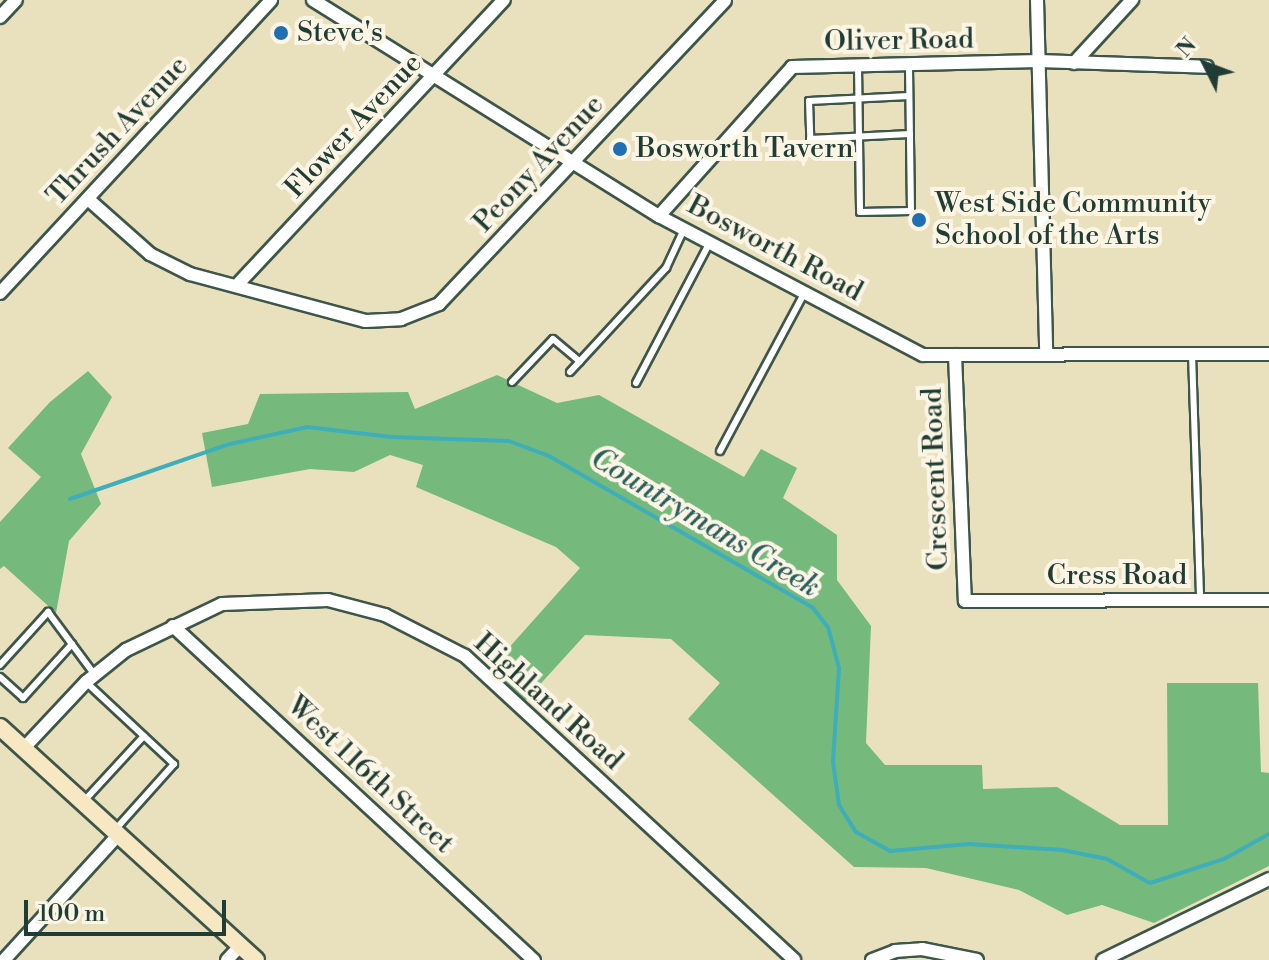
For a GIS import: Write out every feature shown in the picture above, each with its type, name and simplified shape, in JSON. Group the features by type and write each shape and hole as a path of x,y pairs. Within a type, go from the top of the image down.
{"main road":[{"path":"1,731 24,748 256,960"}],"street":[{"path":"0,17 16,0"},
{"name":"Thrush Avenue","path":"0,293 271,0"},
{"name":"Bosworth Road","path":"313,0 659,216 923,355 1269,354"},
{"name":"Flower Avenue","path":"238,284 504,0"},
{"name":"Peony Avenue","path":"238,284 366,321 401,319 439,304 725,0"},
{"path":"1037,0 1046,353"},
{"path":"1074,63 1132,0"},
{"name":"Oliver Road","path":"659,216 792,67 1039,61 1207,67"},
{"path":"88,199 150,254 190,274 238,284"},
{"name":"Crescent Road","path":"955,355 965,601"},
{"name":"Highland Road","path":"24,748 90,678 126,650 222,604 328,600 385,615 465,656 794,960"},
{"name":"Cress Road","path":"965,601 1269,600"},
{"name":"West 116th Street","path":"173,626 534,960"},
{"path":"4,960 117,832"},
{"path":"1103,960 1269,879"},
{"path":"227,960 240,946"},
{"path":"872,960 895,951 922,949 977,960"}],"lane":[{"path":"858,66 860,212 911,211 909,66"},
{"path":"909,96 809,101 810,139 910,134"},
{"path":"570,372 666,268 684,229"},
{"path":"636,383 711,241"},
{"path":"720,451 805,292"},
{"path":"512,382 553,339 580,362"},
{"path":"1192,354 1200,600"},
{"path":"0,665 48,612 72,644 90,678 174,764 117,832"},
{"path":"0,677 23,698 72,644"},
{"path":"83,802 144,736"}],"green space":[{"path":"88,371 112,397 81,454 101,504 69,541 56,613 4,566 0,569 0,522 41,477 8,448 50,402"},
{"path":"497,375 557,403 599,395 744,477 761,449 797,468 783,498 837,535 837,580 871,626 866,743 885,765 982,765 983,789 1057,787 1120,825 1168,825 1167,683 1258,683 1261,772 1269,773 1269,866 1154,923 1102,905 1067,915 1019,890 926,868 854,867 688,719 720,683 671,639 585,635 524,702 489,670 580,568 556,547 416,487 423,465 390,455 354,472 310,469 212,487 202,433 248,424 260,394 408,392 415,409"}],"waterway":[{"name":"Countrymans Creek","path":"70,499 230,444 307,427 391,437 509,441 549,456 813,608 828,627 839,668 833,762 839,805 856,832 890,851 969,844 1063,850 1107,859 1150,883 1224,859 1269,834"}],"place":[{"name":"Steve's","path":"281,33"},
{"name":"Bosworth Tavern","path":"620,149"},
{"name":"West Side Community School of the Arts","path":"919,220"}]}
